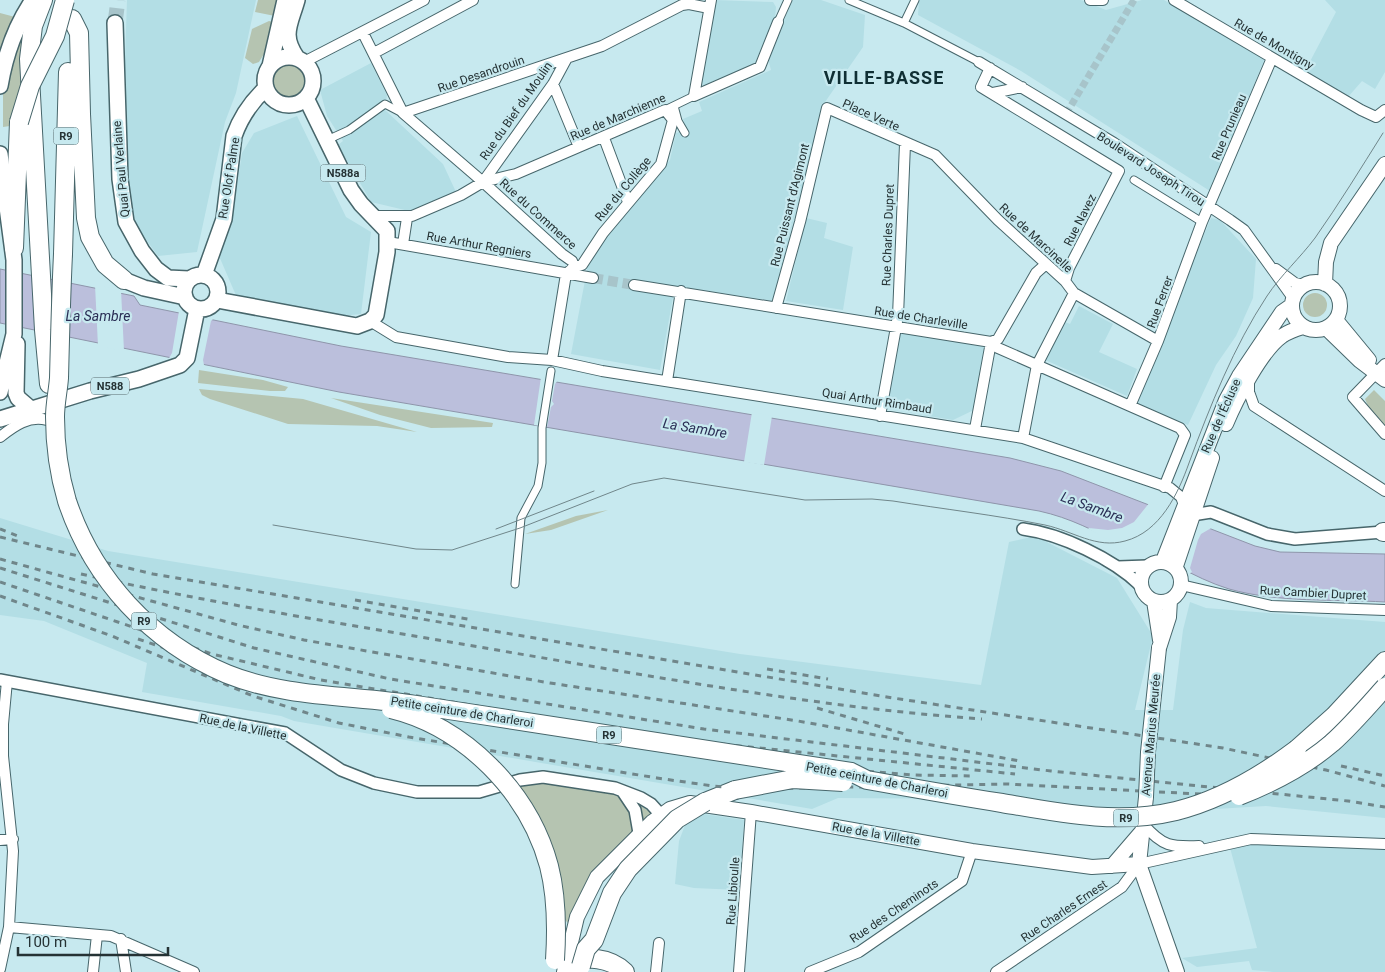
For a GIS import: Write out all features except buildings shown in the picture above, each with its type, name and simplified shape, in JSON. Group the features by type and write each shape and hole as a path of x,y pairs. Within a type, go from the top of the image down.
{"highway":[{"path":"43,0 37,11 30,41 44,330 51,417"},
{"path":"14,248 19,122 30,86 55,36 67,0"},
{"name":"Petite ceinture de Charleroi","path":"67,0 72,19 69,34 59,374 51,417 62,482 76,524 92,558 128,606 170,643 226,674 254,683 349,698 412,704 851,772 867,780 1066,814 1109,818 1175,811 1210,800 1278,763 1312,738 1385,661"},
{"path":"72,19 80,33 79,91 88,228 95,249 105,264 124,280"},
{"path":"1210,800 1229,800 1263,786 1305,762 1339,736 1385,687"},
{"path":"349,698 394,710 433,726 474,752 509,788 532,823 549,866 565,969"},
{"path":"565,969 594,940 612,893 628,869 658,836 692,809 734,790 778,781 810,779 851,782 867,780"},
{"path":"593,972 596,954 594,940"},
{"path":"565,969 582,959 590,958 605,961 625,972"}],"main road":[{"path":"0,86 15,33 34,0"},
{"path":"286,0 270,66 266,72 266,88 273,99 285,104 296,104 306,98 313,80 312,73 289,46 287,39 297,0"},
{"name":"Quai Paul Verlaine","path":"115,23 115,87 120,179 126,222 142,251 156,269 168,278 189,280"},
{"path":"270,66 282,58 301,60"},
{"name":"Rue Olof Palme","path":"204,275 224,219 234,136 244,112 266,88"},
{"name":"N588a","path":"306,98 351,190 387,231 388,242"},
{"path":"0,154 14,248 13,358 18,398 32,410"},
{"path":"1325,284 1326,262 1332,242 1385,164"},
{"path":"217,300 217,284 204,275 193,276 184,287 184,297 197,310 207,308 217,300 363,323 376,315 388,242"},
{"path":"124,280 148,289 184,297"},
{"path":"1317,282 1325,284 1337,294 1340,311 1331,324 1316,330 1303,326 1296,320 1293,302 1304,285 1317,282"},
{"name":"Rue de l'Écluse","path":"1186,512 1226,400 1239,376 1282,312 1293,302"},
{"name":"N588","path":"0,419 90,391 139,379 180,365 187,358 197,310"},
{"path":"1331,324 1360,361 1383,373"},
{"name":"Rue de l'Écluse","path":"1186,512 1237,399 1274,343 1288,332 1303,326"},
{"path":"0,392 13,358"},
{"path":"1167,569 1140,578 1140,585 1147,597 1154,601 1170,600 1178,594 1167,569 1186,512"},
{"name":"Avenue Marius Meurée","path":"1170,600 1169,618 1160,644 1148,752 1140,864 1177,972"},
{"name":"Avenue Marius Meurée","path":"1154,601 1160,644"},
{"name":"Rue de la Villette","path":"661,815 670,808 690,803 972,851 1092,867 1140,864"},
{"path":"565,969 584,917 609,866 639,833 661,815"},
{"path":"1112,866 1143,827"}],"street":[{"path":"301,60 363,33 424,0"},
{"path":"374,52 473,0"},
{"path":"778,22 788,0"},
{"name":"Boulevard Joseph Tirou","path":"849,0 904,23 990,68 1114,143 1209,206 1244,230 1293,302"},
{"path":"904,23 915,0"},
{"path":"1090,0 1103,0"},
{"name":"Rue de Montigny","path":"1174,0 1361,110 1376,117 1385,110"},
{"path":"694,96 710,4"},
{"name":"Rue du Bief du Moulin","path":"483,182 553,84 567,58 611,42 682,6 710,4"},
{"name":"Rue de Marchienne","path":"483,182 516,174 604,138 760,67 778,22"},
{"path":"363,33 403,113"},
{"name":"Rue Desandrouin","path":"403,113 567,58"},
{"name":"Rue Prunieau","path":"1209,206 1272,58"},
{"path":"990,68 981,87 993,93 1022,87"},
{"path":"553,84 580,147"},
{"name":"Boulevard Joseph Tirou","path":"993,93 1073,145 1119,171"},
{"path":"327,140 349,130 385,104 403,113"},
{"path":"669,108 685,133"},
{"name":"Rue du Collège","path":"570,270 582,265 602,233 661,164 673,120 669,108"},
{"name":"Place Verte","path":"827,108 905,144"},
{"name":"Rue Puissant d'Agimont","path":"776,308 800,222 827,108"},
{"name":"Rue du Commerce","path":"403,113 572,261 570,270"},
{"path":"604,138 628,202"},
{"name":"Rue de Marcinelle","path":"905,144 935,155 998,220 1065,281 1074,293 1158,342"},
{"name":"Rue Charles Dupret","path":"880,416 898,316 905,144"},
{"name":"Rue Navez","path":"1065,281 1069,268 1119,171"},
{"path":"1134,180 1202,222"},
{"path":"372,216 408,218 462,195 483,182"},
{"name":"Rue Ferrer","path":"1130,406 1158,342 1209,206"},
{"path":"403,244 408,218"},
{"name":"Rue Arthur Regniers","path":"388,242 570,270"},
{"path":"975,429 990,342 998,339 1036,273 1046,264"},
{"name":"Boulevard Joseph Tirou","path":"1268,264 1295,283 1304,285"},
{"path":"363,323 396,337 508,357 552,360 570,270 593,278"},
{"name":"Rue de Charleville","path":"634,285 681,291 990,342 998,348 1180,428 1185,435"},
{"path":"667,381 681,291"},
{"path":"1023,438 1037,365 1074,293"},
{"name":"Quai Arthur Rimbaud","path":"552,360 667,381 1023,438 1176,491 1186,512"},
{"path":"515,584 521,518 538,486 542,463 542,428 551,371"},
{"path":"1383,373 1352,396 1385,434"},
{"path":"1249,380 1254,406 1385,492"},
{"path":"0,437 14,426 37,417 51,417"},
{"name":"Rue de l'Écluse","path":"1164,487 1185,435"},
{"path":"1186,512 1211,512 1266,534 1295,539 1384,532"},
{"path":"1023,529 1059,538 1118,567 1140,585"},
{"path":"1118,567 1167,569"},
{"name":"Rue Cambier Dupret","path":"1167,569 1271,606 1385,610"},
{"path":"0,969 9,927 12,840 3,756 2,678"},
{"name":"Rue de la Villette","path":"2,678 285,733 342,770 374,783 417,792 479,792 531,777 622,790 651,804 661,815"},
{"path":"622,790 635,810 639,833"},
{"name":"Rue Libioulle","path":"739,972 751,812"},
{"path":"1143,827 1163,844 1174,846 1220,846"},
{"path":"1140,864 1251,839 1385,844"},
{"path":"0,840 12,840"},
{"name":"Rue des Cheminots","path":"810,972 858,952 962,881 972,851"},
{"name":"Rue Charles Ernest","path":"996,972 1122,887 1140,864"},
{"path":"9,927 121,939 194,972"},
{"path":"93,972 96,935"},
{"path":"121,939 126,972"},
{"path":"656,972 659,942"}],"shaded area":[{"path":"127,0 256,0 236,93 225,122 197,252 158,256 136,226 129,200 124,91"},
{"path":"714,0 773,2 776,7 775,19 753,67 705,87 700,83"},
{"path":"792,0 821,0 865,15 863,47 823,105 773,301 675,286 660,370 571,354 587,270 584,264 670,160 676,133 686,130 683,119 702,111 699,102 771,70 768,59"},
{"path":"919,0 1081,0 1106,10 1142,0 1164,0 1265,58 1210,191 1021,71 918,15"},
{"path":"1325,0 1385,0 1385,72 1375,89 1362,81 1348,97 1305,71 1336,12"},
{"path":"371,63 387,95 385,110 443,164 456,192 409,211 371,202 338,145 343,141 327,116 320,90"},
{"path":"297,116 346,217 371,232 361,314 341,316 238,300 219,256 232,220 242,153 254,133"},
{"path":"806,218 827,223 824,238 853,247 843,310 786,301"},
{"path":"1211,218 1220,220 1256,259 1253,298 1236,336 1216,365 1188,425 1133,403"},
{"path":"1079,306 1113,324 1099,352 1137,369 1127,396 1045,360 1065,322 1070,324"},
{"path":"900,332 984,347 974,410 953,420 887,409"},
{"path":"0,518 108,551 740,654 981,685 1009,542 1035,536 1117,578 1153,636 1135,710 1173,710 1183,630 1190,602 1206,608 1385,622 1385,818 1266,806 1115,815 988,799 838,798 812,809 294,721 281,716 142,692 147,663 44,621 0,615"},
{"path":"690,812 744,820 739,890 694,888 675,884 679,841"},
{"path":"1251,839 1385,844 1385,972 1274,972 1252,970 1249,961 1197,967 1182,958 1257,948 1229,844"}],"green space":[{"path":"258,0 279,0 275,16 255,12"},
{"path":"0,13 15,17 0,50"},
{"path":"269,21 273,22 267,49 259,62 253,64 245,58 252,29"},
{"path":"24,22 24,81 10,126 3,127 3,90"},
{"path":"289,62 302,67 307,80 302,93 289,98 276,93 271,80 276,67"},
{"path":"1315,293 1324,296 1327,305 1324,314 1315,317 1306,314 1303,305 1306,296"},
{"path":"199,370 263,380 288,387 285,391 270,391 198,383"},
{"path":"199,389 303,399 417,432 377,426 288,424 210,399 202,395"},
{"path":"1374,390 1385,401 1385,427 1370,411 1365,399"},
{"path":"331,398 493,423 492,427 431,428 380,415"},
{"path":"608,510 551,530 525,534 576,516"},
{"path":"541,781 615,794 642,806 654,815 569,924 563,918 518,786"}],"water":[{"name":"La Sambre","path":"0,269 134,296 140,305 341,346 1010,458 1061,471 1255,546 1280,552 1385,554 1385,602 1267,597 1229,589 1123,545 1072,521 1039,511 339,392 0,323"}],"pier":[{"path":"95,285 121,290 124,351 98,346"},
{"path":"179,311 214,318 211,321 203,360 204,365 208,369 168,360 172,353"},
{"path":"541,377 558,380 555,384 552,401 554,404 551,407 547,427 534,425"},
{"path":"752,412 772,416 764,465 744,462"},
{"path":"1150,502 1213,527 1201,534 1190,568 1192,572 1187,575 1122,547 1088,529 1108,530 1122,528 1134,522"}],"tunnel":[{"path":"115,23 118,0"},
{"path":"1066,114 1134,0"},
{"path":"593,278 634,285"}],"tram line":[{"path":"273,525 416,549 452,550 520,528 632,484 664,478 805,500 872,499 893,501 1045,525 1104,543 1125,541 1137,536 1158,521 1173,499 1185,475 1205,420 1233,356 1255,315 1272,288 1315,238 1383,133"},
{"path":"496,529 594,491"}],"railway":[{"path":"0,529 18,536"},
{"path":"0,537 153,574 893,698 1223,748 1326,770 1385,786"},
{"path":"0,559 238,625 304,640 550,683 798,721 1020,761"},
{"path":"0,568 254,648 390,679 704,729 1051,771 1348,801 1385,807"},
{"path":"81,574 243,606 689,682 864,708 982,719"},
{"path":"0,582 212,654 321,680 681,740 1015,774"},
{"path":"0,596 112,636 253,696 339,723 409,737 657,778 751,789 1007,784 1218,795"},
{"path":"355,600 473,620"},
{"path":"138,639 275,685 587,739 751,762 913,775 971,776"},
{"path":"767,669 828,679"},
{"path":"817,708 908,735"},
{"path":"1341,766 1385,776"}],"district":[{"name":"VILLE-BASSE","path":"884,78"}]}
